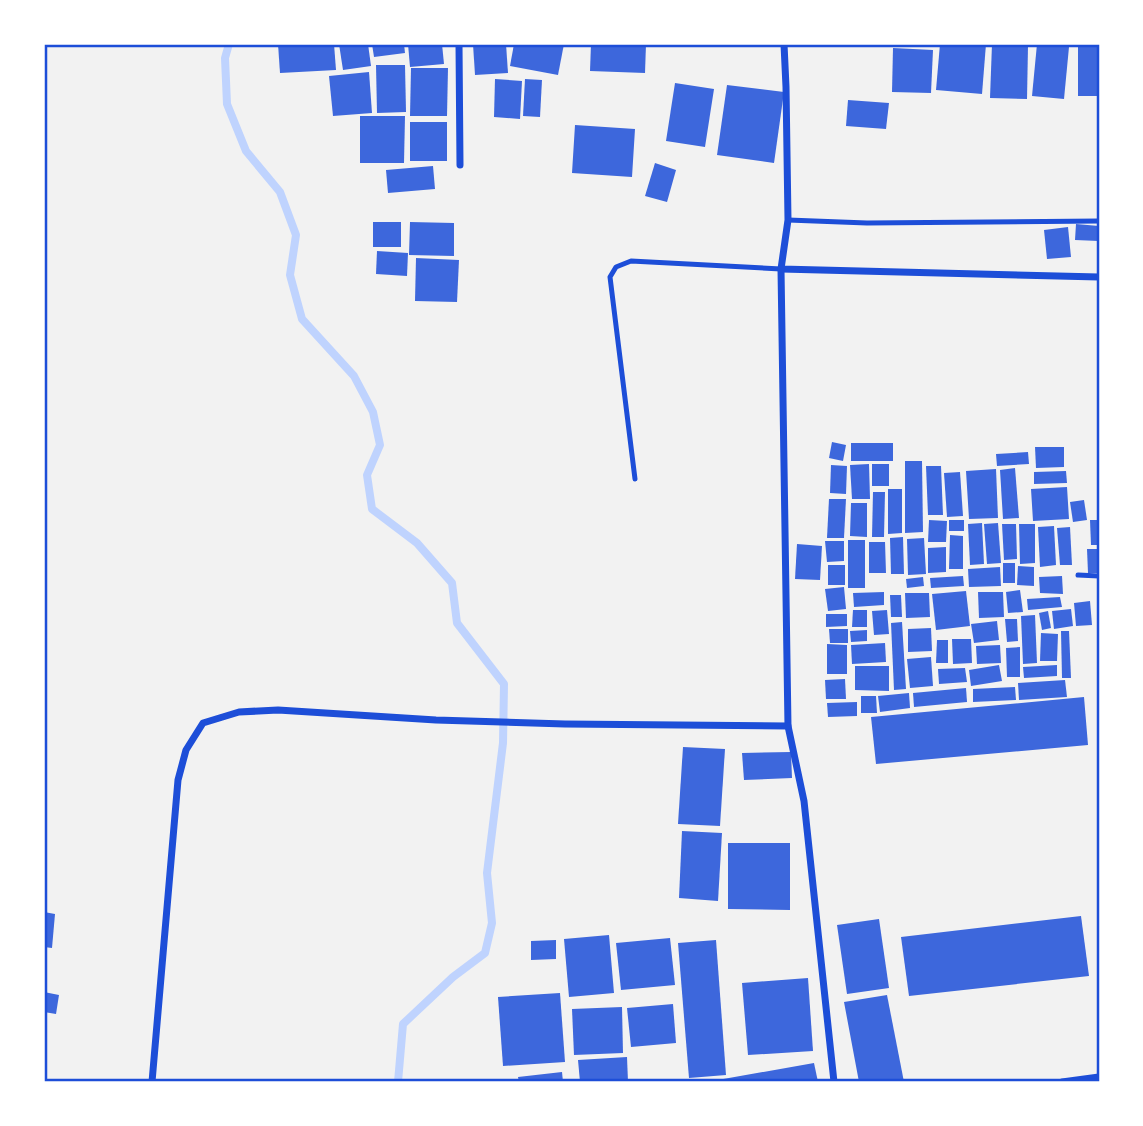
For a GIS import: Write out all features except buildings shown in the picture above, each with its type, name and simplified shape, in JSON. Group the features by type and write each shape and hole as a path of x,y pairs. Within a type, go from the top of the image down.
{"street":[{"path":"459,44 460,166"},
{"path":"784,44 788,220 780,269 788,726 804,801 834,1082"},
{"path":"780,269 1099,277"},
{"path":"152,1082 178,780 186,750 203,723 239,712 278,710 436,720 788,726"},
{"path":"1062,1082 1099,1079"}],"lane":[{"path":"788,220 867,223 1099,221"},
{"path":"635,479 610,277 616,267 631,261 780,269"},
{"path":"1078,575 1099,576"}],"waterway":[{"path":"229,44 225,58 227,104 246,151 280,192 296,235 290,275 302,319 354,376 373,412 380,445 367,475 372,509 417,543 452,583 457,623 504,684 503,743 487,873 492,923 485,953 453,977 403,1024 398,1082"}]}
